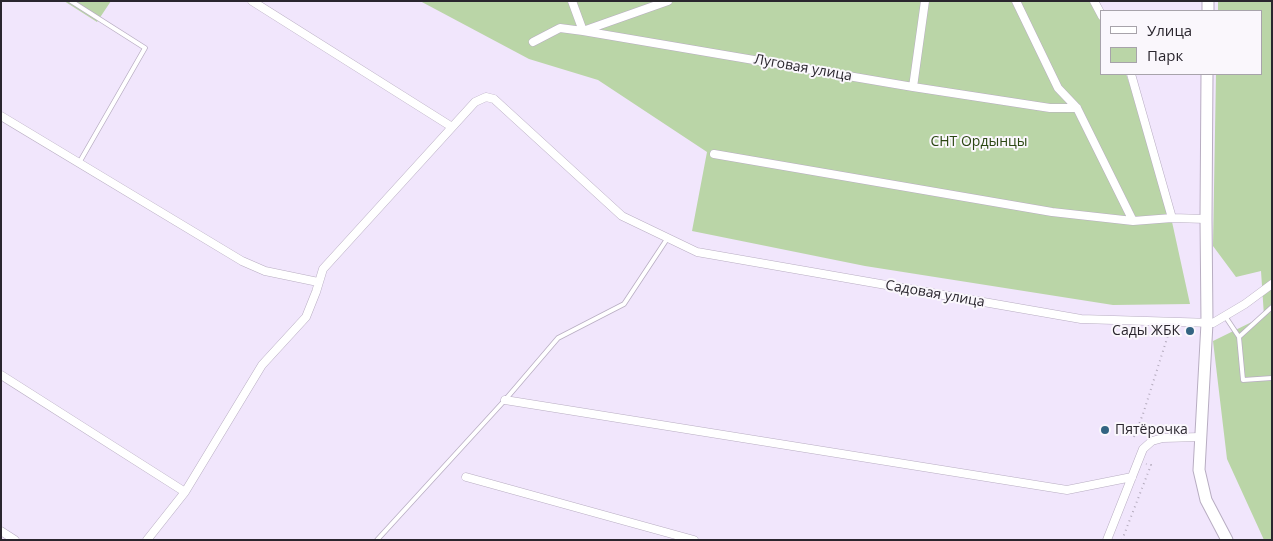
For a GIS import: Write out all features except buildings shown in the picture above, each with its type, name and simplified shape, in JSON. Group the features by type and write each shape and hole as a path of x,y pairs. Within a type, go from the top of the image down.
{"street":[{"path":"147,540 185,492 262,365 306,317 323,269 452,127 252,1"},
{"path":"572,1 583,31 668,1"},
{"path":"912,87 925,1"},
{"path":"1016,1 1058,88 1077,108 1133,221"},
{"path":"1094,1 1100,12"},
{"name":"Луговая улица","path":"533,42 560,28 912,87 1050,108 1077,108"},
{"path":"1131,75 1172,218"},
{"path":"1207,75 1207,323 1199,470 1206,500 1227,540"},
{"name":"Садовая улица","path":"452,127 475,102 486,97 494,99 622,216 697,252 1080,319 1207,323"},
{"path":"1,116 242,261 265,271 318,282"},
{"path":"714,154 1052,212 1133,221 1172,218 1206,219"},
{"path":"1207,323 1213,322 1245,304 1272,284"},
{"path":"1,375 185,492"},
{"path":"505,400 1067,490 1132,477"},
{"path":"1107,540 1143,449 1152,441 1163,438 1200,437"},
{"path":"466,477 694,540"},
{"path":"1,531 14,540"}],"lane":[{"path":"71,1 145,48 79,163"},
{"path":"377,540 505,400 558,338 624,304 667,238"},
{"path":"1239,337 1272,307"},
{"path":"1224,316 1239,337 1242,380 1272,378"}],"path":[{"path":"1134,437 1173,322"},
{"path":"1122,540 1151,465 1137,461"}],"green space":[{"path":"64,1 111,1 97,22"},
{"name":"СНТ Ордынцы","path":"420,1 1091,1 1100,17 1100,75 1126,75 1160,167 1190,304 1113,305 865,266 692,231 707,152 598,80 529,59"},
{"path":"1218,1 1272,1 1272,540 1264,540 1227,459 1213,341 1264,316 1261,271 1236,277 1213,246 1216,75 1263,75 1263,10 1218,10"}],"place":[{"name":"Сады ЖБК","path":"1190,331"},
{"name":"Пятёрочка","path":"1105,430"}]}
